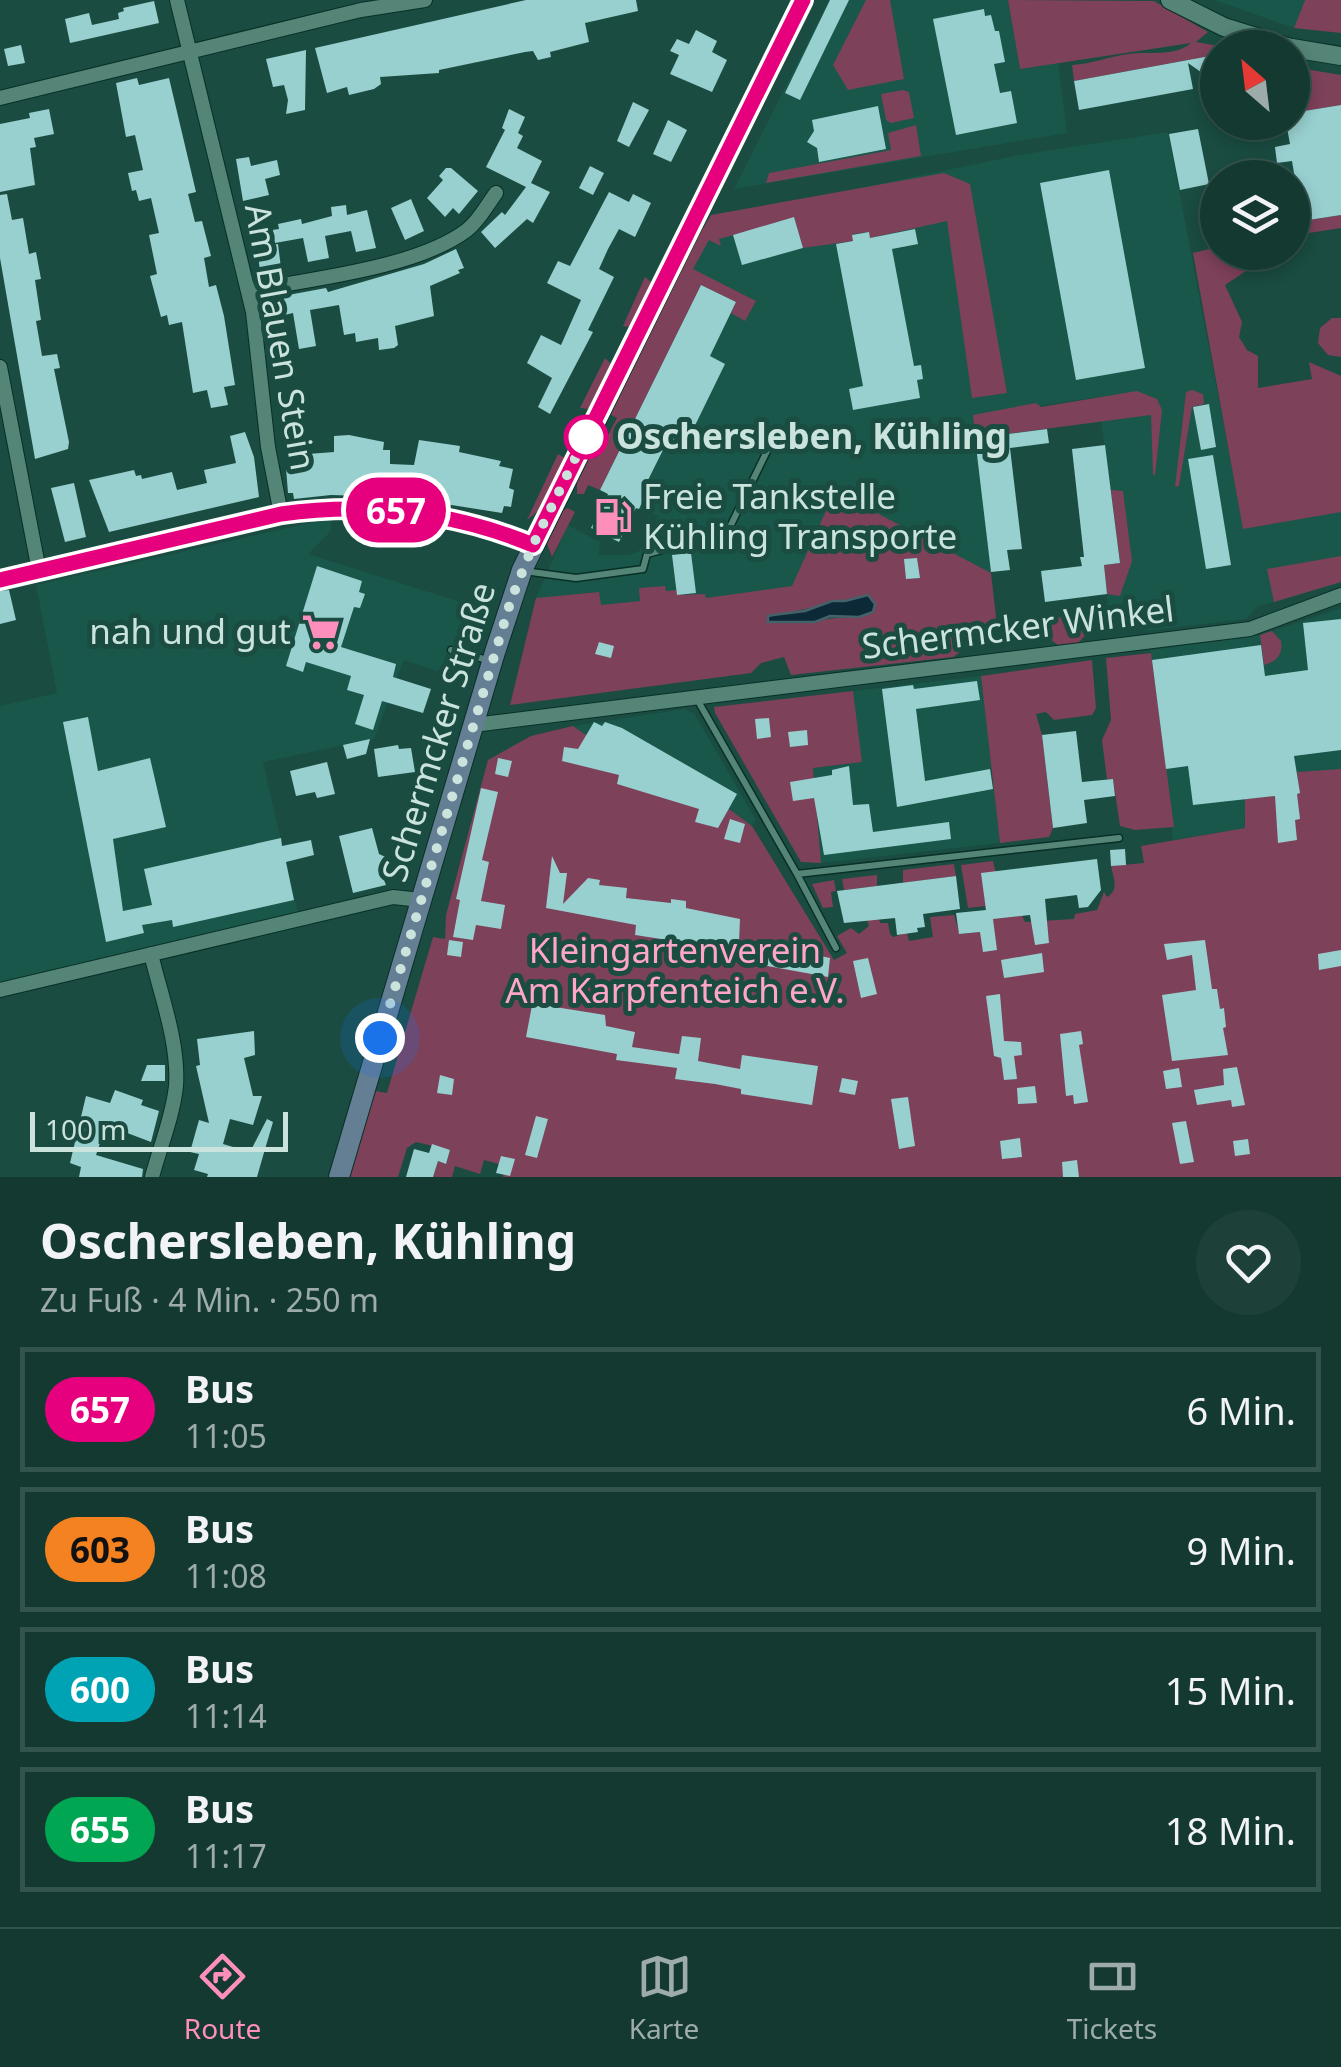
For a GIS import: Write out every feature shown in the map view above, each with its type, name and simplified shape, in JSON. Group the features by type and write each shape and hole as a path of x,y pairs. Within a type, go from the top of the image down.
{"main road":[{"name":"Schermcker Straße","path":"339,1177 522,570 803,0"}],"street":[{"name":"Am Blauen Stein","path":"177,0 248,291 281,514"},
{"path":"0,98 361,10 425,0"},
{"path":"1170,0 1234,30"},
{"path":"1310,51 1341,56"},
{"path":"248,291 372,266 428,250 472,228 496,193"},
{"path":"0,367 39,572"},
{"path":"0,580 281,514 328,508 422,513 486,526 533,545"},
{"name":"Schermcker Winkel","path":"474,725 1250,629 1341,595"},
{"path":"0,990 392,897 421,900"},
{"path":"151,954 176,1058 176,1082 152,1177"}],"lane":[{"path":"522,570 576,578 643,570 646,554 727,533 773,438"},
{"path":"451,650 492,661"},
{"path":"697,700 836,948"},
{"path":"796,874 1119,838"}],"shaded area":[{"path":"829,0 1008,0 1020,69 1058,61 1067,133 734,189"},
{"path":"1214,0 1305,0 1294,28"},
{"path":"1168,132 1242,521 1341,504 1341,582 1257,607 1246,619 1145,631 1138,607 1108,611 1104,565 1120,563 1098,397 973,416 997,626 953,657 791,675 784,657 761,663 531,623 536,598 568,525 600,542 599,555 628,555 639,551 658,516 639,509 645,494 607,475 692,269 720,217 1019,155"},
{"path":"331,518 331,531 308,554 483,609 460,679 404,660 374,739 263,762 298,914 0,985 0,706 57,693 36,585"},
{"path":"1341,608 1341,804 1244,817 1246,828 1173,840 1150,650 1260,635"},
{"path":"981,676 1000,843 821,863 813,768 861,762 853,691"},
{"path":"684,709 694,713 756,820 752,826 615,743 586,735 573,726"}],"green space":[{"path":"866,0 890,0 904,79 848,90 833,65"},
{"path":"1008,0 1154,1 1205,30 1200,30 1196,42 1200,43 1200,58 1074,81 1072,65 1129,54 1170,52 1191,43 1020,69"},
{"path":"1305,0 1341,0 1341,33 1294,28"},
{"path":"1310,70 1341,75 1341,105 1310,110"},
{"path":"909,92 914,118 891,123 886,120 881,94"},
{"path":"916,125 921,156 766,183 769,173 891,150 888,133"},
{"path":"944,173 970,184 1007,393 972,398 947,221 870,238 868,232 853,234 853,241 803,248 794,218 719,239 721,246 709,240 693,269 756,301 745,321 731,313 736,302 701,285 600,490 588,485 584,494 577,494 577,476 587,455 596,458 617,418 608,413 682,263 711,215"},
{"path":"1341,174 1310,189 1310,179"},
{"path":"1341,215 1341,228 1310,233 1310,220"},
{"path":"1200,251 1200,270 1248,270 1225,285 1242,322 1239,337 1247,350 1258,356 1258,388 1312,379 1309,362 1341,376 1341,512 1243,529 1193,253"},
{"path":"645,277 652,283 630,327 623,326"},
{"path":"1332,318 1341,318 1341,357 1328,355 1318,343 1320,328"},
{"path":"605,358 611,364 589,409 580,408"},
{"path":"1137,391 1157,399 1162,410 1155,475 1151,415 975,438 973,415"},
{"path":"1186,392 1203,394 1204,404 1192,407 1179,486 1175,487"},
{"path":"558,454 565,458 538,511 527,520"},
{"path":"1111,490 1123,491 1132,561 1120,596 1107,594 1104,565 1120,563"},
{"path":"835,491 991,573 997,626 953,657 791,675 784,657 761,663 751,673 510,705 536,598 599,592 601,605 640,601 639,588 665,586 666,591 677,590 678,595 705,594 706,598 792,586","holes":["852,599 859,617 791,623 768,621"]},
{"path":"568,508 575,512 552,557 546,541 559,512"},
{"path":"1341,556 1341,582 1274,602 1267,569"},
{"path":"1108,611 1078,643 1058,645 1047,637 1046,619"},
{"path":"1272,631 1281,641 1281,650 1276,659 1264,665 1260,635"},
{"path":"1151,653 1174,827 1135,830 1120,826 1113,779 1107,779 1102,740 1111,720 1106,658"},
{"path":"1092,660 1096,708 1092,715 1054,720 1046,712 1036,714 1053,828 1049,837 1000,843 981,676"},
{"path":"853,691 862,762 813,768 821,863 801,862 714,707"},
{"name":"Kleingartenverein Am Karpfenteich e.V.","path":"573,726 586,735 615,742 752,826 834,960 847,953 837,936 851,928 859,934 869,926 867,920 888,923 893,937 907,933 909,941 933,937 930,917 954,915 960,934 990,931 985,906 968,908 961,865 993,861 1025,922 1074,919 1075,914 1097,910 1104,892 1107,897 1113,890 1111,866 1144,863 1141,846 1245,828 1245,799 1299,793 1297,772 1341,769 1341,1177 503,1177 506,1166 484,1160 480,1174 455,1166 452,1177 433,1177 438,1161 446,1164 450,1150 416,1142 407,1148 398,1177 350,1177 375,1091 387,1093 433,937 445,939 446,915 488,760 531,736"},
{"path":"954,864 956,876 903,883 903,870"},
{"path":"877,875 877,886 844,890 842,879"},
{"path":"834,880 833,907 823,908 812,884"}],"water":[{"path":"868,595 875,604 873,612 859,617 768,622 768,616"}],"building":[{"path":"526,0 636,0 638,11 585,23 589,42 550,52 551,57 538,60 533,51 525,52 439,73 380,77 381,84 374,89 349,95 347,87 327,93 315,48"},
{"path":"830,0 849,0 800,100 785,93"},
{"path":"154,1 159,23 70,43 65,19 89,13 92,25 119,19 123,8"},
{"path":"984,9 985,16 991,15 995,31 999,31 1005,62 994,64 1000,93 1011,91 1017,123 956,135 933,19"},
{"path":"696,30 717,41 712,52 727,60 712,92 670,74 679,55 670,51 677,39 689,44"},
{"path":"21,45 25,63 8,66 4,49"},
{"path":"306,50 305,110 286,114 284,85 273,87 266,59"},
{"path":"1200,58 1200,71 1188,63 1193,89 1079,110 1074,81"},
{"path":"137,78 139,85 169,78 196,192 188,194 195,222 202,221 211,256 204,258 209,287 216,285 224,316 235,385 224,387 228,405 211,408 207,390 193,393 182,322 169,325 167,315 161,317 150,276 157,274 149,235 159,233 151,198 139,201 136,190 132,191 128,173 143,170 135,135 126,137 116,83"},
{"path":"633,102 649,110 629,147 617,141"},
{"path":"1341,105 1341,215 1310,220 1310,160 1277,160 1275,147 1290,144 1289,140 1310,140 1310,110"},
{"path":"878,106 886,149 819,162 817,148 807,142 814,131 812,120"},
{"path":"49,109 54,134 34,138 36,147 30,148 35,185 0,192 0,124 30,118 29,113"},
{"path":"509,109 525,117 517,148 542,161 531,183 550,192 533,223 527,219 495,248 481,232 502,212 505,215 526,187 486,167 505,130 502,128"},
{"path":"668,120 687,130 671,162 653,154"},
{"path":"1198,129 1204,160 1200,160 1200,186 1180,190 1169,134"},
{"path":"249,157 251,166 277,160 280,175 265,179 269,195 243,201 236,159"},
{"path":"590,166 604,173 593,195 579,188"},
{"path":"446,168 478,191 459,214 453,208 445,217 427,198 443,180 439,176"},
{"path":"1109,170 1145,368 1076,380 1040,183"},
{"path":"609,192 629,202 633,194 651,203 635,237 619,229 608,249 599,269 614,277 588,330 593,332 550,414 538,407 552,378 527,363 541,335 561,345 581,300 547,283 558,261 570,266"},
{"path":"7,194 12,220 23,218 29,254 36,252 41,279 35,280 41,320 36,321 42,356 57,354 60,368 54,369 69,442 68,449 35,459 0,258 0,195"},
{"path":"411,199 424,231 405,240 391,208"},
{"path":"346,205 347,215 367,210 376,248 356,252 351,231 325,236 329,258 308,262 303,238 275,243 272,230 279,229 278,224 301,219 302,224 332,216 331,207"},
{"path":"794,217 803,248 742,265 733,235"},
{"path":"915,229 918,244 892,249 914,366 921,365 923,379 917,380 920,398 853,410 849,389 863,386 836,244 853,241 852,235 869,232 870,238"},
{"path":"278,244 281,268 260,271 257,247"},
{"path":"456,249 464,268 430,286 434,316 395,326 398,345 394,348 379,350 378,338 356,342 355,333 344,335 339,305 310,310 316,346 299,349 293,313 276,317 272,298 326,288 328,292 424,264"},
{"path":"701,285 736,302 710,356 725,364 683,450 667,442 642,492 646,494 639,509 636,508 619,542 591,528 608,494 600,490"},
{"path":"1209,404 1216,447 1201,450 1193,407"},
{"path":"1047,429 1049,443 1010,448 1022,549 1007,550 1010,570 991,572 975,438"},
{"path":"245,432 254,457 259,497 109,532 89,480 134,470 142,479 172,472 177,490 207,483 204,470 236,463 230,436"},
{"path":"334,436 384,442 383,450 390,450 390,464 414,465 419,440 460,446 459,452 501,461 499,466 513,469 511,507 504,506 502,513 401,497 331,495 294,499 293,493 288,493 286,468 294,466 292,445 306,443 308,454 334,452"},
{"path":"1105,445 1120,563 1104,565 1107,594 1045,602 1041,571 1082,566 1080,557 1084,557 1072,449"},
{"path":"1213,455 1231,565 1206,569 1188,459"},
{"path":"74,483 86,537 65,542 51,488"},
{"path":"691,553 696,593 677,595 672,555"},
{"path":"917,558 920,578 906,579 904,559"},
{"path":"317,566 362,581 359,592 365,594 360,608 354,607 341,647 396,664 393,677 431,689 423,713 382,701 373,730 355,724 364,695 347,690 351,676 306,662 303,672 286,666"},
{"path":"9,590 16,620 0,624 0,591"},
{"path":"1341,619 1341,750 1294,756 1300,793 1300,819 1295,820 1297,840 1278,843 1275,796 1193,805 1188,766 1166,769 1152,660 1261,645 1265,676 1308,670 1303,623"},
{"path":"599,642 614,646 611,658 595,654"},
{"path":"977,681 980,700 916,709 925,781 990,769 993,789 897,807 882,689"},
{"path":"88,717 98,771 150,758 166,827 113,839 123,911 152,905 144,869 281,838 282,846 311,840 314,855 286,862 294,900 173,927 172,920 142,925 144,933 106,942 63,722"},
{"path":"769,718 771,737 757,739 755,719"},
{"path":"594,722 622,728 737,794 718,828 695,822 699,809 617,784 619,775 562,761 564,747 578,749"},
{"path":"807,730 808,745 790,747 788,732"},
{"path":"1076,731 1082,782 1113,779 1115,796 1084,800 1087,823 1053,828 1042,735"},
{"path":"370,739 366,754 347,759 343,745"},
{"path":"398,745 399,749 411,748 415,772 378,777 374,749"},
{"path":"498,758 512,761 508,777 495,774"},
{"path":"327,762 335,794 317,798 315,792 296,796 290,771"},
{"path":"849,766 853,805 869,804 873,832 949,822 951,839 824,855 814,798 793,801 790,782 832,775 832,770"},
{"path":"481,788 498,792 482,860 489,862 481,901 505,905 501,929 476,925 473,940 453,937 460,900 456,899"},
{"path":"730,819 745,824 740,843 724,839"},
{"path":"372,828 379,854 390,859 393,870 384,880 386,885 353,893 339,836"},
{"path":"1125,849 1126,865 1111,866 1110,850"},
{"path":"552,856 560,873 567,873 563,904 588,878 600,880 599,885 627,888 626,898 686,901 686,908 740,919 739,943 830,958 828,977 693,951 694,944 635,935 636,925 546,908"},
{"path":"1097,859 1101,890 1088,907 1079,908 1077,895 1045,899 1049,943 1035,945 1030,915 993,919 997,950 983,952 980,932 959,934 956,913 986,910 981,873"},
{"path":"956,876 960,909 923,914 925,927 917,928 918,932 897,935 895,918 844,923 837,891"},
{"path":"449,940 463,942 461,957 447,955"},
{"path":"1205,940 1212,989 1217,989 1220,1009 1224,1008 1228,1055 1172,1061 1162,995 1196,990 1192,955 1167,960 1164,944"},
{"path":"1341,950 1341,966 1319,970 1318,954"},
{"path":"1042,953 1044,972 1004,978 1001,960"},
{"path":"868,958 877,994 861,998 853,961"},
{"path":"1000,994 1004,1041 1021,1042 1022,1055 1014,1056 1017,1079 1004,1080 1001,1058 994,1056 986,996"},
{"path":"533,1000 605,1015 606,1026 635,1032 632,1047 679,1054 682,1036 701,1038 698,1061 740,1069 742,1055 818,1066 812,1105 675,1079 677,1068 616,1060 617,1054 526,1037"},
{"path":"254,1031 255,1055 244,1058 253,1096 262,1096 253,1125 230,1119 223,1144 250,1152 267,1119 273,1122 257,1177 207,1177 208,1174 194,1170 199,1154 190,1152 199,1120 209,1123 196,1066 200,1065 197,1039"},
{"path":"1081,1031 1083,1044 1079,1045 1088,1102 1074,1104 1073,1095 1066,1096 1060,1034"},
{"path":"147,1065 165,1065 165,1081 141,1081"},
{"path":"1237,1067 1245,1105 1232,1107 1231,1100 1197,1105 1194,1090 1224,1085 1223,1069"},
{"path":"1179,1068 1182,1087 1166,1089 1163,1071"},
{"path":"440,1075 454,1079 452,1095 437,1093"},
{"path":"842,1078 858,1081 855,1095 839,1092"},
{"path":"1035,1086 1037,1103 1018,1104 1017,1088"},
{"path":"115,1090 143,1100 141,1105 159,1111 151,1142 106,1125 96,1155 143,1169 142,1177 79,1177 81,1167 70,1163 86,1096 110,1103"},
{"path":"908,1097 915,1146 899,1149 891,1099"},
{"path":"536,1116 548,1119 537,1158 525,1155"},
{"path":"1186,1121 1194,1162 1180,1164 1172,1123"},
{"path":"1020,1138 1022,1157 1002,1159 1000,1141"},
{"path":"1248,1139 1250,1154 1235,1156 1233,1141"},
{"path":"432,1144 450,1150 446,1164 438,1161 433,1177 406,1177 414,1149 429,1153"},
{"path":"501,1156 515,1159 510,1176 496,1173"},
{"path":"1077,1160 1079,1177 1063,1177 1062,1162"}],"bus line":[{"name":"657","path":"0,580 281,514 328,508 375,508 454,518 533,545 803,0"}],"place":[{"name":"Oschersleben, Kühling","path":"586,437"},
{"name":"Freie Tankstelle Kühling Transporte","path":"613,517"},
{"name":"nah und gut","path":"321,632"}],"route":[{"path":"380,1038 511,600 589,430 586,437"}]}
